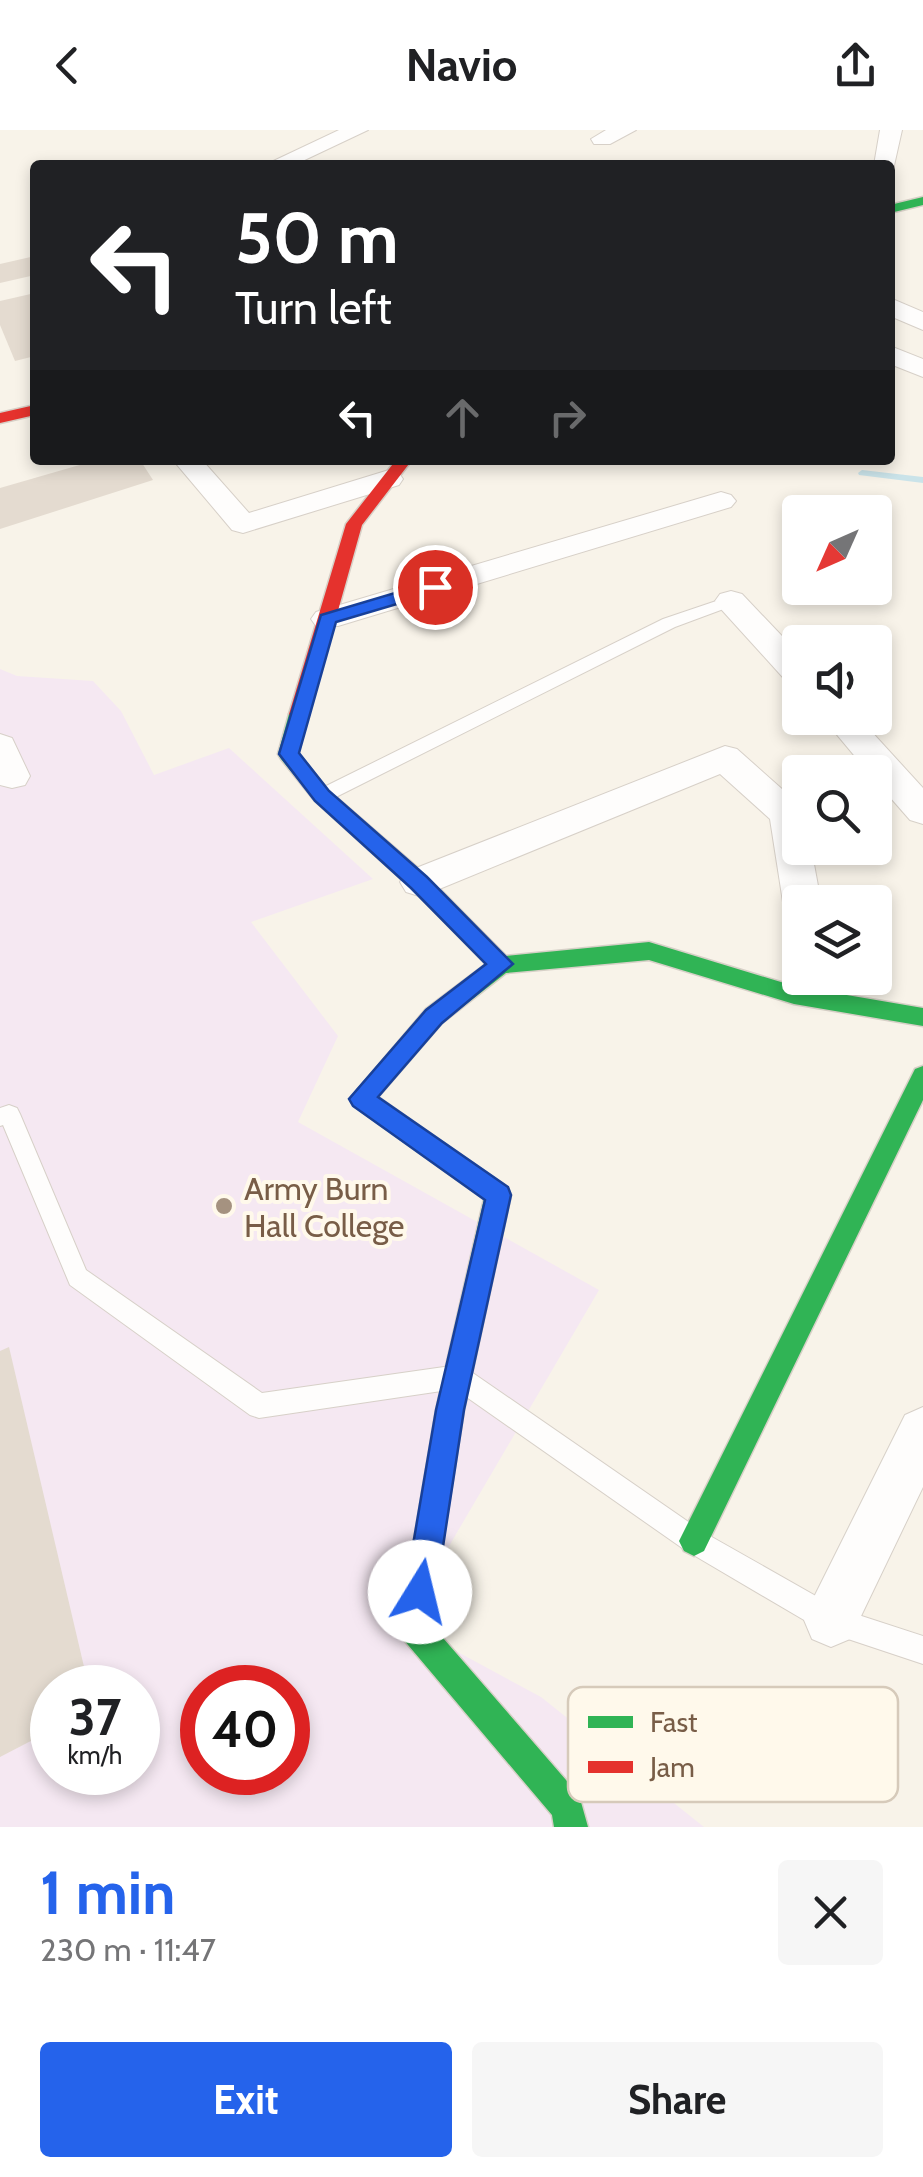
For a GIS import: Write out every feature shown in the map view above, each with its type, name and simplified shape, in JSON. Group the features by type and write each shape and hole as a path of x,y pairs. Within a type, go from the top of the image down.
{"main road":[{"path":"895,192 923,186"},
{"path":"895,207 923,201"},
{"path":"0,399 30,392"},
{"path":"0,418 30,411"},
{"path":"396,470 354,524 288,754 322,796 419,882 501,964"},
{"path":"571,1827 567,1807 414,1628 458,1377 498,1195 362,1099 434,1016 501,964 649,951 782,980"},
{"path":"842,995 923,1018"},
{"path":"694,1541 923,1076"}],"street":[{"path":"288,160 358,130"},
{"path":"602,139 626,130"},
{"path":"886,160 891,130"},
{"path":"895,308 923,322"},
{"path":"895,356 923,369"},
{"path":"192,465 243,524 396,470"},
{"path":"328,619 722,501"},
{"path":"731,602 782,656"},
{"path":"855,735 923,811"},
{"path":"419,882 724,758 787,814 799,885"},
{"path":"831,1620 923,1432"}],"lane":[{"path":"322,796 669,623 731,602"},
{"path":"0,1118 10,1114 78,1276 260,1406 458,1377 694,1541 831,1620 923,1650"}],"shaded area":[{"name":"Army Burn Hall College","path":"0,669 17,676 93,681 121,711 154,775 229,748 373,879 251,922 338,1036 298,1122 599,1290 404,1623 541,1697 568,1719 568,1802 673,1802 704,1827 0,1827"}],"building":[{"path":"30,257 30,276 0,283 0,264"},
{"path":"30,294 30,357 15,361 0,325 0,301"},
{"path":"80,465 143,465 153,480 0,529 0,488"},
{"path":"9,1347 84,1665 30,1665 30,1741 0,1757 0,1351"}],"waterway":[{"path":"862,473 923,480"}],"traffic: fast":[{"path":"895,208 923,201"},
{"path":"299,714 288,754 322,796 419,882 501,965 649,951 794,995 923,1017"},
{"path":"501,965 434,1016 362,1099 498,1195 450,1410 414,1628 567,1807 571,1827"},
{"path":"694,1541 923,1076"}],"traffic: jam":[{"path":"0,418 30,411"},
{"path":"299,714 354,524 400,465"}],"place":[{"name":"Army Burn Hall College","path":"224,1206"}],"route":[{"path":"420,1592 450,1410 498,1195 362,1099 434,1016 501,964 419,882 322,796 288,754 328,619 435,587"}]}
